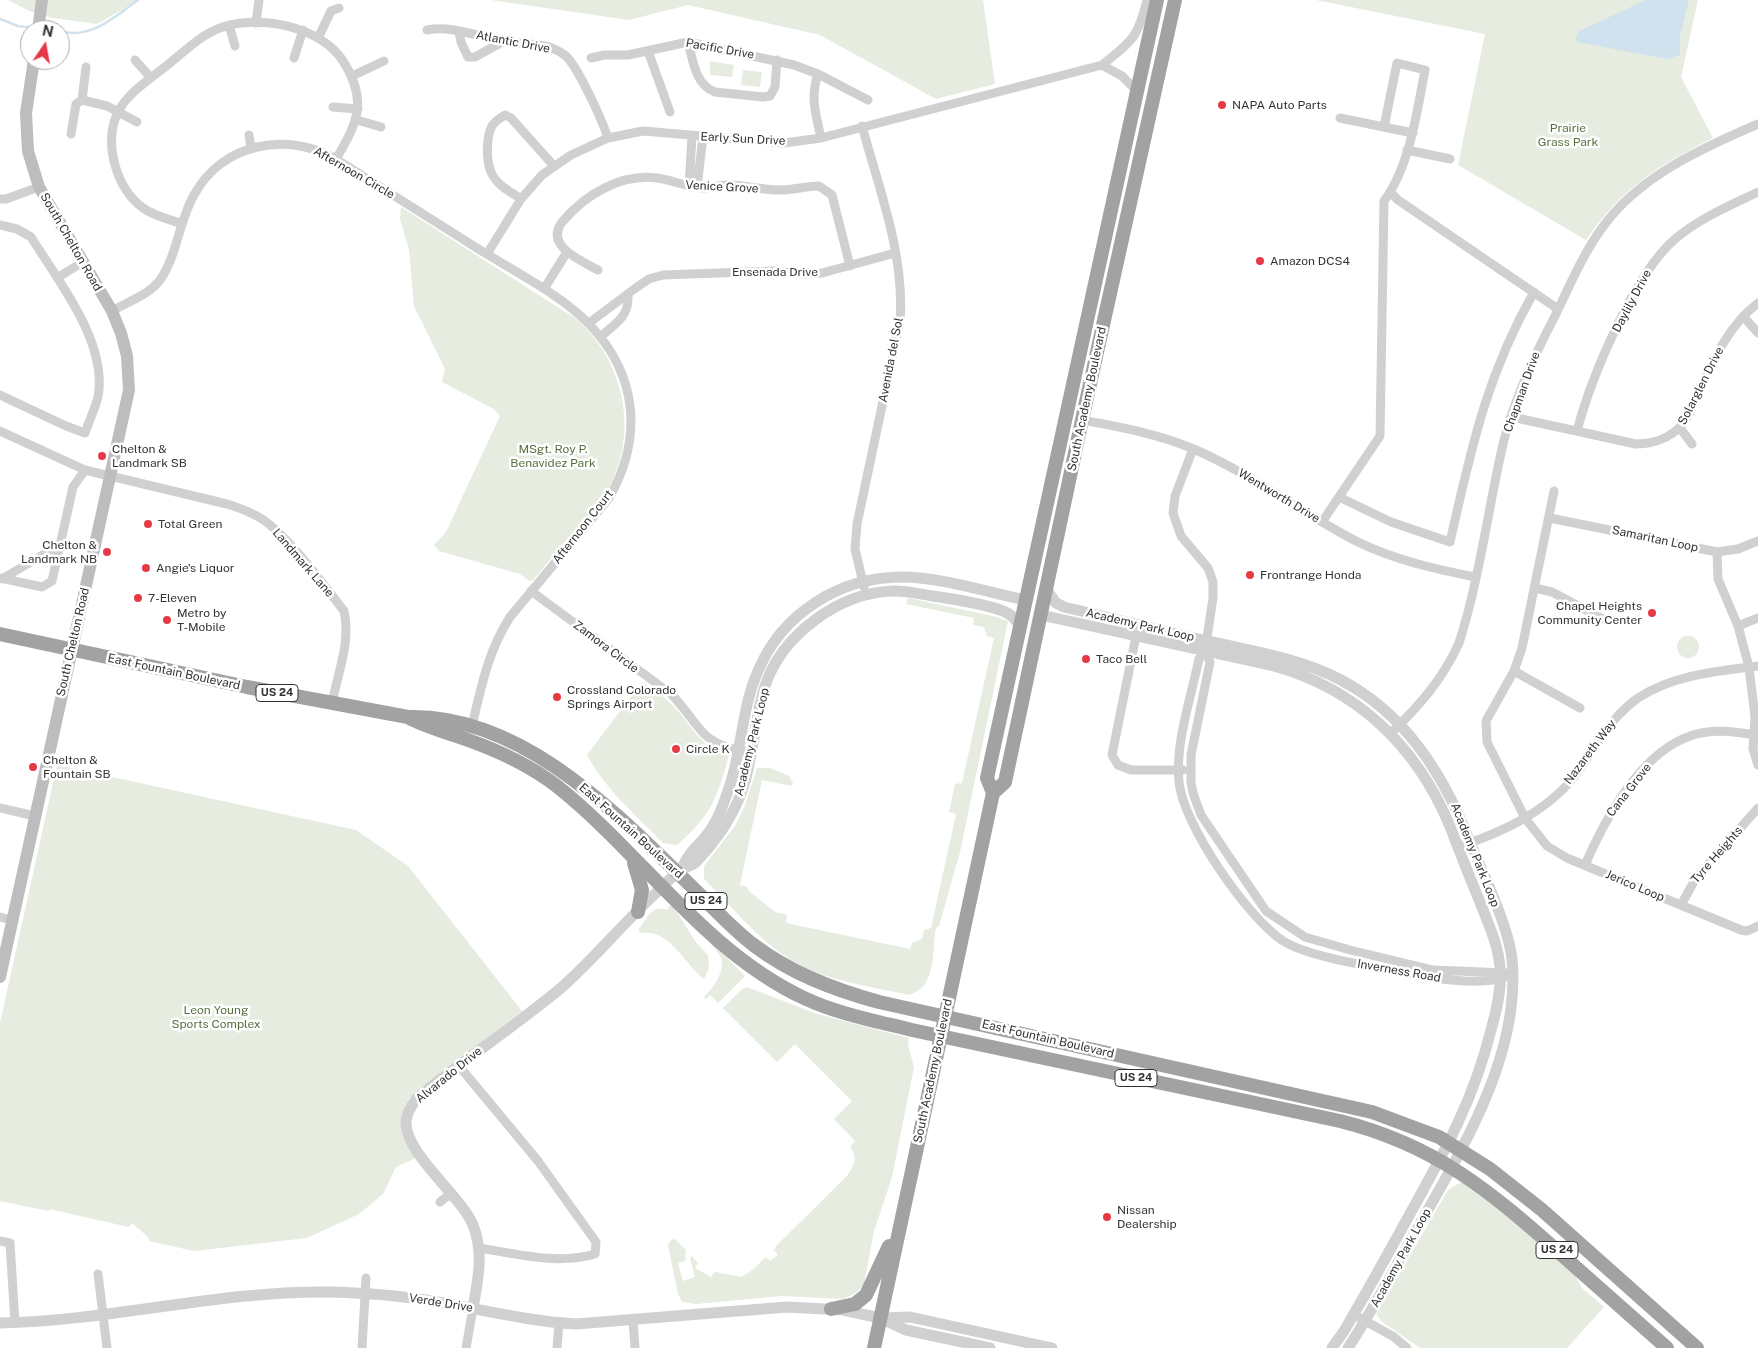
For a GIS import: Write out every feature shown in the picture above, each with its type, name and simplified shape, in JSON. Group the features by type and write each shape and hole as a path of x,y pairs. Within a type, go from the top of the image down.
{"highway":[{"name":"South Academy Boulevard","path":"993,793 986,778 1157,0"},
{"name":"South Academy Boulevard","path":"874,1348 993,793 1005,782 1082,420 1175,0"},
{"path":"1041,616 1036,591 1065,451 1060,438"},
{"path":"1016,727 1014,698 1031,619 1025,600"},
{"name":"East Fountain Boulevard","path":"0,634 332,703 408,717 434,716 472,726 531,751 565,773 680,871 734,929 762,951 814,981 857,996 1372,1112 1410,1124 1449,1142 1490,1169 1542,1210 1697,1348"},
{"name":"East Fountain Boulevard","path":"408,717 432,729 493,750 534,770 566,794 739,958 784,988 827,1008 941,1036 1340,1121 1379,1132 1446,1164 1480,1185 1516,1214 1667,1348"},
{"path":"632,857 641,880 642,890 638,912"},
{"path":"831,1308 855,1304 866,1296 902,1218"}],"main road":[{"path":"39,20 42,0"},
{"name":"South Chelton Road","path":"0,977 6,918 35,816 129,390 125,346 112,311 40,187 28,151 26,113 32,70"}],"street":[{"path":"256,23 259,0"},
{"name":"Early Sun Drive","path":"487,254 521,199 542,175 584,148 608,138 643,131 784,142 821,138 1102,65 1121,51 1135,36 1140,28 1147,0"},
{"path":"319,36 331,11 339,8"},
{"path":"182,224 153,214 143,208 127,190 118,173 111,140 118,112 129,97 203,36 229,25 256,23 303,30 319,36 338,54 352,76 356,88 358,108 357,120 336,159"},
{"path":"229,25 235,46"},
{"path":"294,58 303,30"},
{"name":"Atlantic Drive","path":"427,30 459,32 548,47 566,57 601,119 608,138"},
{"path":"459,32 461,42 468,56 475,57 504,41"},
{"path":"688,42 698,78 708,89 715,92 763,97 770,96 775,87 777,60"},
{"name":"Pacific Drive","path":"591,58 604,55 628,56 688,42 777,60 818,74 868,100"},
{"path":"648,51 670,112"},
{"path":"135,60 151,78"},
{"path":"352,76 384,61"},
{"path":"1322,522 1380,436 1384,201 1390,192 1413,133 1425,70 1397,63 1384,127"},
{"path":"1102,65 1122,76 1136,90"},
{"path":"82,100 86,67"},
{"path":"818,74 813,88 813,101 821,138"},
{"path":"72,134 76,104 82,100 98,103 137,122"},
{"path":"333,107 358,108"},
{"path":"521,199 502,186 492,175 488,164 491,128 496,120 505,115 511,118 554,166"},
{"path":"1340,118 1413,133"},
{"path":"357,120 381,127"},
{"name":"Chapman Drive","path":"1391,733 1426,698 1453,656 1462,632 1505,438 1512,417 1530,366 1594,240 1613,214 1649,182 1676,165 1758,124"},
{"name":"Avenida del Sol","path":"862,126 895,253 900,286 900,321 855,537 855,549 866,595"},
{"path":"249,134 251,148"},
{"path":"692,136 693,187"},
{"path":"693,187 703,137"},
{"name":"Afternoon Circle","path":"112,311 149,290 160,279 193,196 213,169 236,154 251,148 272,144 298,144 312,147 336,159 487,254"},
{"path":"1407,150 1450,159"},
{"name":"Venice Grove","path":"567,252 558,241 557,228 585,200 603,189 625,181 649,177 693,187 707,188 728,185 780,190 819,186 832,196 850,266"},
{"path":"0,199 6,199 40,187"},
{"path":"1390,192 1398,200 1558,309"},
{"name":"Daylily Drive","path":"1577,431 1587,394 1597,369 1638,287 1657,258 1674,240 1693,225 1758,192"},
{"path":"0,225 17,229 31,236 86,327 96,357 98,397 85,433 66,426 0,394"},
{"path":"544,289 567,252 598,270"},
{"name":"Ensenada Drive","path":"589,323 649,280 663,275 773,271 804,274 822,273 895,253"},
{"name":"Afternoon Court","path":"472,726 492,649 510,617 609,498 617,483 628,451 632,412 619,366 600,336 589,323 544,289 487,254"},
{"path":"56,278 83,262"},
{"path":"1338,497 1391,522 1450,542 1484,403 1506,346 1534,292"},
{"path":"600,336 625,317 629,305 628,296"},
{"name":"Solarglen Drive","path":"1512,417 1645,444 1666,437 1680,428 1688,416 1723,343 1743,316 1758,303"},
{"path":"1743,316 1758,333"},
{"name":"Wentworth Drive","path":"1082,420 1143,432 1194,449 1240,472 1322,522 1360,542 1392,556 1422,566 1474,577"},
{"path":"1680,428 1692,444"},
{"name":"Landmark Lane","path":"0,431 85,470 227,504 247,511 278,532 344,611 347,624 346,640 332,703"},
{"path":"1194,449 1175,496 1173,513 1181,536 1203,562 1211,575 1213,598 1206,646"},
{"path":"1,578 42,587 52,581 73,487 85,470"},
{"path":"1554,491 1522,648 1514,670 1580,708"},
{"name":"Samaritan Loop","path":"1550,518 1717,552 1738,549 1758,541"},
{"path":"1,578 61,544"},
{"path":"1717,552 1718,579 1754,667 1756,736 1753,749 1758,765"},
{"name":"Academy Park Loop","path":"680,871 686,856 705,836 719,814 731,782 753,684 772,644 791,622 811,604 832,592 863,581 902,577 917,578 1025,600"},
{"path":"1535,588 1552,592 1603,619"},
{"name":"Academy Park Loop","path":"1046,589 1056,603 1064,607 1282,668 1316,680 1362,708 1391,733 1425,776 1439,802 1458,847 1496,944 1500,975 1498,1001 1484,1060 1474,1090 1449,1142 1446,1164 1366,1321 1348,1348"},
{"name":"Academy Park Loop","path":"663,887 680,871 694,864 724,829 743,786 765,686 785,649 824,614 866,595 895,591 1002,610 1014,619 1020,627"},
{"name":"Zamora Circle","path":"531,592 671,694 681,705 699,732 708,740 750,753"},
{"name":"Academy Park Loop","path":"1041,616 1136,636 1271,655 1323,672 1364,694 1400,724 1424,752 1444,783 1470,843 1508,940 1513,974 1507,1024 1496,1070 1483,1107 1462,1150 1446,1164 1332,1348"},
{"path":"1738,626 1758,618"},
{"path":"1136,636 1112,755 1118,765 1131,770 1190,770"},
{"name":"Inverness Road","path":"1206,646 1199,660 1179,756 1178,770 1184,805 1206,846 1253,915 1284,942 1325,957 1427,978 1458,980 1513,974"},
{"name":"Inverness Road","path":"1206,646 1210,662 1191,755 1190,770 1193,793 1201,815 1266,911 1287,927 1305,937 1324,943 1433,970 1500,975"},
{"name":"Nazareth Way","path":"1458,847 1497,833 1525,818 1550,801 1572,779 1599,736 1616,716 1638,699 1661,685 1683,678 1754,667"},
{"name":"Jerico Loop","path":"1514,670 1486,721 1487,742 1525,818 1547,846 1584,865 1741,930 1747,931 1758,926"},
{"name":"Cana Grove","path":"1584,865 1610,811 1650,762 1673,744 1690,736 1712,731 1756,736"},
{"path":"0,808 35,816"},
{"name":"Tyre Heights","path":"1680,905 1696,878 1758,808"},
{"name":"Alvarado Drive","path":"466,1348 479,1278 479,1248 472,1222 411,1141 406,1124 409,1111 416,1099 567,982 663,887"},
{"path":"459,1066 538,1161 596,1242 595,1254 580,1258 532,1257 479,1248"},
{"path":"440,1202 450,1194"},
{"path":"0,1241 10,1243 15,1323"},
{"path":"98,1274 107,1348"},
{"path":"362,1348 366,1278"},
{"name":"Verde Drive","path":"0,1323 103,1315 247,1296 308,1293 366,1294 409,1298 559,1323 633,1321 787,1307 831,1308 880,1318"},
{"path":"1354,1314 1407,1348"},
{"path":"880,1318 910,1317 1052,1348"},
{"path":"880,1318 906,1330 990,1348"},
{"path":"633,1321 636,1348"},
{"path":"557,1348 559,1323"}],"green space":[{"path":"8,0 139,0 97,24 53,18 29,11"},
{"path":"491,0 983,0 995,84 936,99 820,35 688,5 629,20"},
{"name":"Prairie Grass Park","path":"1316,0 1698,0 1681,77 1713,138 1658,168 1627,192 1599,222 1586,240 1458,165 1485,34"},
{"path":"710,61 734,65 732,77 710,75"},
{"path":"743,70 762,72 760,87 741,85"},
{"name":"MSgt. Roy P. Benavidez Park","path":"401,207 578,320 594,337 616,377 622,398 625,421 618,466 609,488 601,501 533,580 530,581 520,574 439,551 434,545 446,532 500,416 494,409 442,382 445,369 414,306 409,250 400,219"},
{"path":"908,598 1008,621 960,852 939,926 936,928 929,976 925,984 909,995 832,977 802,966 766,941 704,879 704,866 735,826 744,808 757,768 770,768 789,776 793,783 791,786 762,780 740,885 747,887 749,891 775,912 787,915 786,923 910,949 912,943 922,939 924,930 931,928 956,814 949,812 955,784 962,783 994,638 987,636 984,627 973,625 974,618 906,604"},
{"path":"1688,636 1696,639 1699,647 1696,655 1688,658 1680,655 1677,647 1680,639"},
{"path":"642,682 670,703 695,733 709,746 729,755 712,805 706,815 677,845 663,843 632,812 612,791 587,755"},
{"name":"Leon Young Sports Complex","path":"57,765 356,830 408,866 522,1011 411,1096 406,1104 401,1120 406,1143 416,1158 396,1167 383,1194 359,1214 307,1238 194,1251 149,1241 148,1237 132,1223 129,1227 49,1209 49,1211 0,1201 0,1023"},
{"path":"672,905 696,942 708,955 709,968 704,979 661,936 652,933 642,933 638,930 650,913 657,909 668,910 668,907"},
{"path":"711,942 745,976 718,1003 710,995 706,999 704,997 716,983 722,965 719,954"},
{"path":"747,987 817,1014 909,1038 908,1046 914,1067 892,1177 874,1231 864,1284 857,1292 843,1299 782,1296 696,1304 682,1302 678,1294 668,1245 671,1240 675,1239 686,1250 685,1261 678,1263 683,1281 695,1277 690,1258 692,1256 698,1263 695,1268 711,1277 715,1272 741,1277 751,1271 766,1257 770,1261 778,1255 773,1249 776,1249 775,1247 847,1176 855,1162 853,1151 850,1147 855,1141 834,1119 852,1101 795,1044 777,1062 723,1008 742,989"},
{"path":"1463,1181 1474,1187 1574,1274 1582,1288 1604,1307 1567,1348 1420,1348 1381,1321 1376,1314 1448,1190"}],"water":[{"path":"1646,0 1689,0 1680,36 1680,55 1667,59 1577,42 1576,38 1579,31"}],"waterway":[{"path":"70,33 92,30 111,20 138,0"},
{"path":"0,19 20,26"}],"place":[{"name":"NAPA Auto Parts","path":"1222,105"},
{"name":"Amazon DCS4","path":"1260,261"},
{"name":"Chelton & Landmark SB","path":"102,456"},
{"name":"Total Green","path":"148,524"},
{"name":"Chelton & Landmark NB","path":"107,552"},
{"name":"Angie's Liquor","path":"146,568"},
{"name":"Frontrange Honda","path":"1250,575"},
{"name":"7-Eleven","path":"138,598"},
{"name":"Chapel Heights Community Center","path":"1652,613"},
{"name":"Metro by T-Mobile","path":"167,620"},
{"name":"Taco Bell","path":"1086,659"},
{"name":"Crossland Colorado Springs Airport","path":"557,697"},
{"name":"Circle K","path":"676,749"},
{"name":"Chelton & Fountain SB","path":"33,767"},
{"name":"Nissan Dealership","path":"1107,1217"}]}
